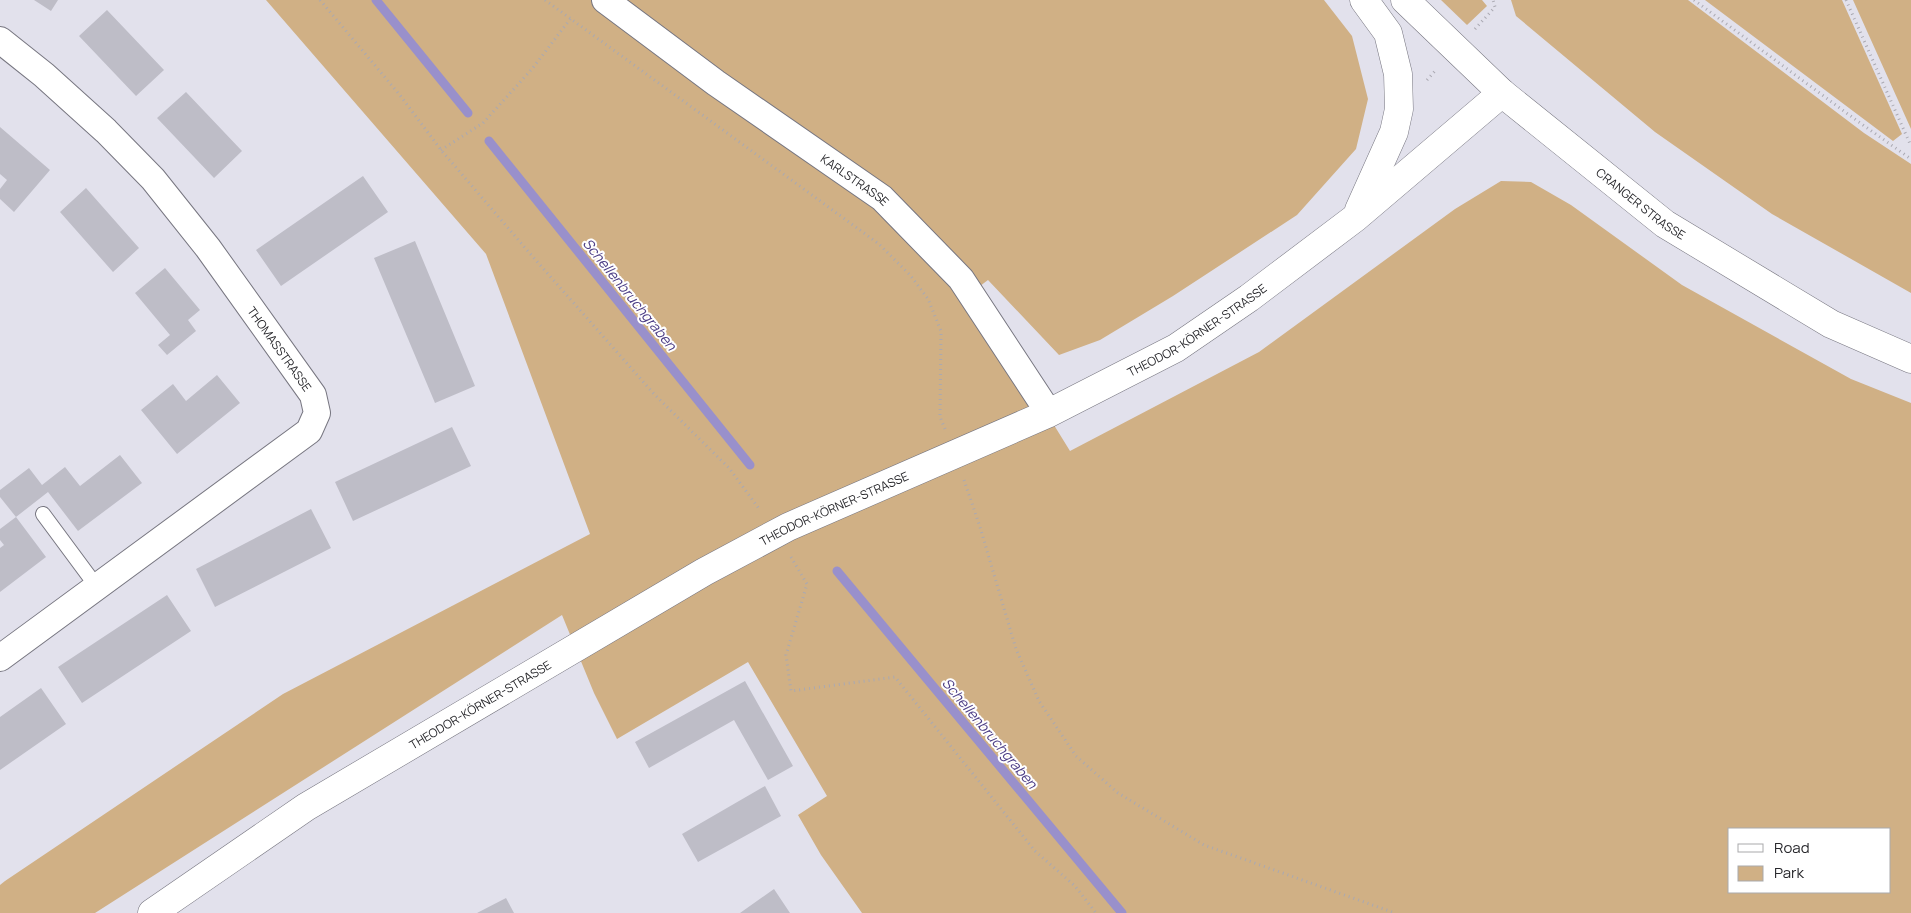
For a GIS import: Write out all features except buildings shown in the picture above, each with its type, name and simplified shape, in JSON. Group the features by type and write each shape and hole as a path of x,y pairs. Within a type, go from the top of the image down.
{"main road":[{"path":"1355,218 1394,132 1399,109 1398,74 1388,33 1364,0"},
{"name":"CRANGER STRASSE","path":"1405,0 1502,93 1665,224 1831,324 1911,359"},
{"name":"THEODOR-KÖRNER-STRASSE","path":"152,913 306,807 704,572 776,533 954,453 1049,413 1176,348 1249,298 1355,218 1502,93"}],"street":[{"name":"KARLSTRASSE","path":"605,0 716,83 882,198 961,279 1049,413"},
{"name":"THOMASSTRASSE","path":"0,40 51,81 106,131 153,179 208,248 313,395 317,413 309,431 0,658"}],"lane":[{"path":"43,514 97,587"}],"path":[{"path":"320,0 400,94 442,150 533,257 654,394 729,468 776,533 808,584 786,655 791,691 895,677 1035,851 1075,886 1096,913"},
{"path":"545,0 879,244 910,275 928,299 941,331 940,417 980,527 1016,649 1039,701 1076,756 1118,793 1204,845 1394,913"},
{"path":"1694,0 1911,159"},
{"path":"1846,0 1911,146"},
{"path":"442,150 483,123 532,69 570,18"}],"green space":[{"path":"266,0 1324,0 1352,36 1368,99 1356,149 1297,215 1173,296 1100,340 1059,355 988,280 972,292 1070,451 1259,352 1455,209 1501,181 1531,182 1571,205 1682,285 1851,379 1911,403 1911,913 862,913 821,855 798,815 827,796 748,662 617,739 594,693 562,615 95,913 0,913 0,885 5,881 283,694 590,534 486,254"},
{"path":"1441,0 1482,0 1487,6 1467,25"},
{"path":"1511,0 1688,0 1864,133 1911,164 1911,293 1772,214 1655,132 1516,16"},
{"path":"1705,0 1842,0 1902,134 1893,141"},
{"path":"1853,0 1911,0 1911,129"}],"waterway":[{"name":"Schellenbruchgraben","path":"376,0 468,113"},
{"name":"Schellenbruchgraben","path":"489,141 750,465"},
{"name":"Schellenbruchgraben","path":"837,571 1122,913"}]}
